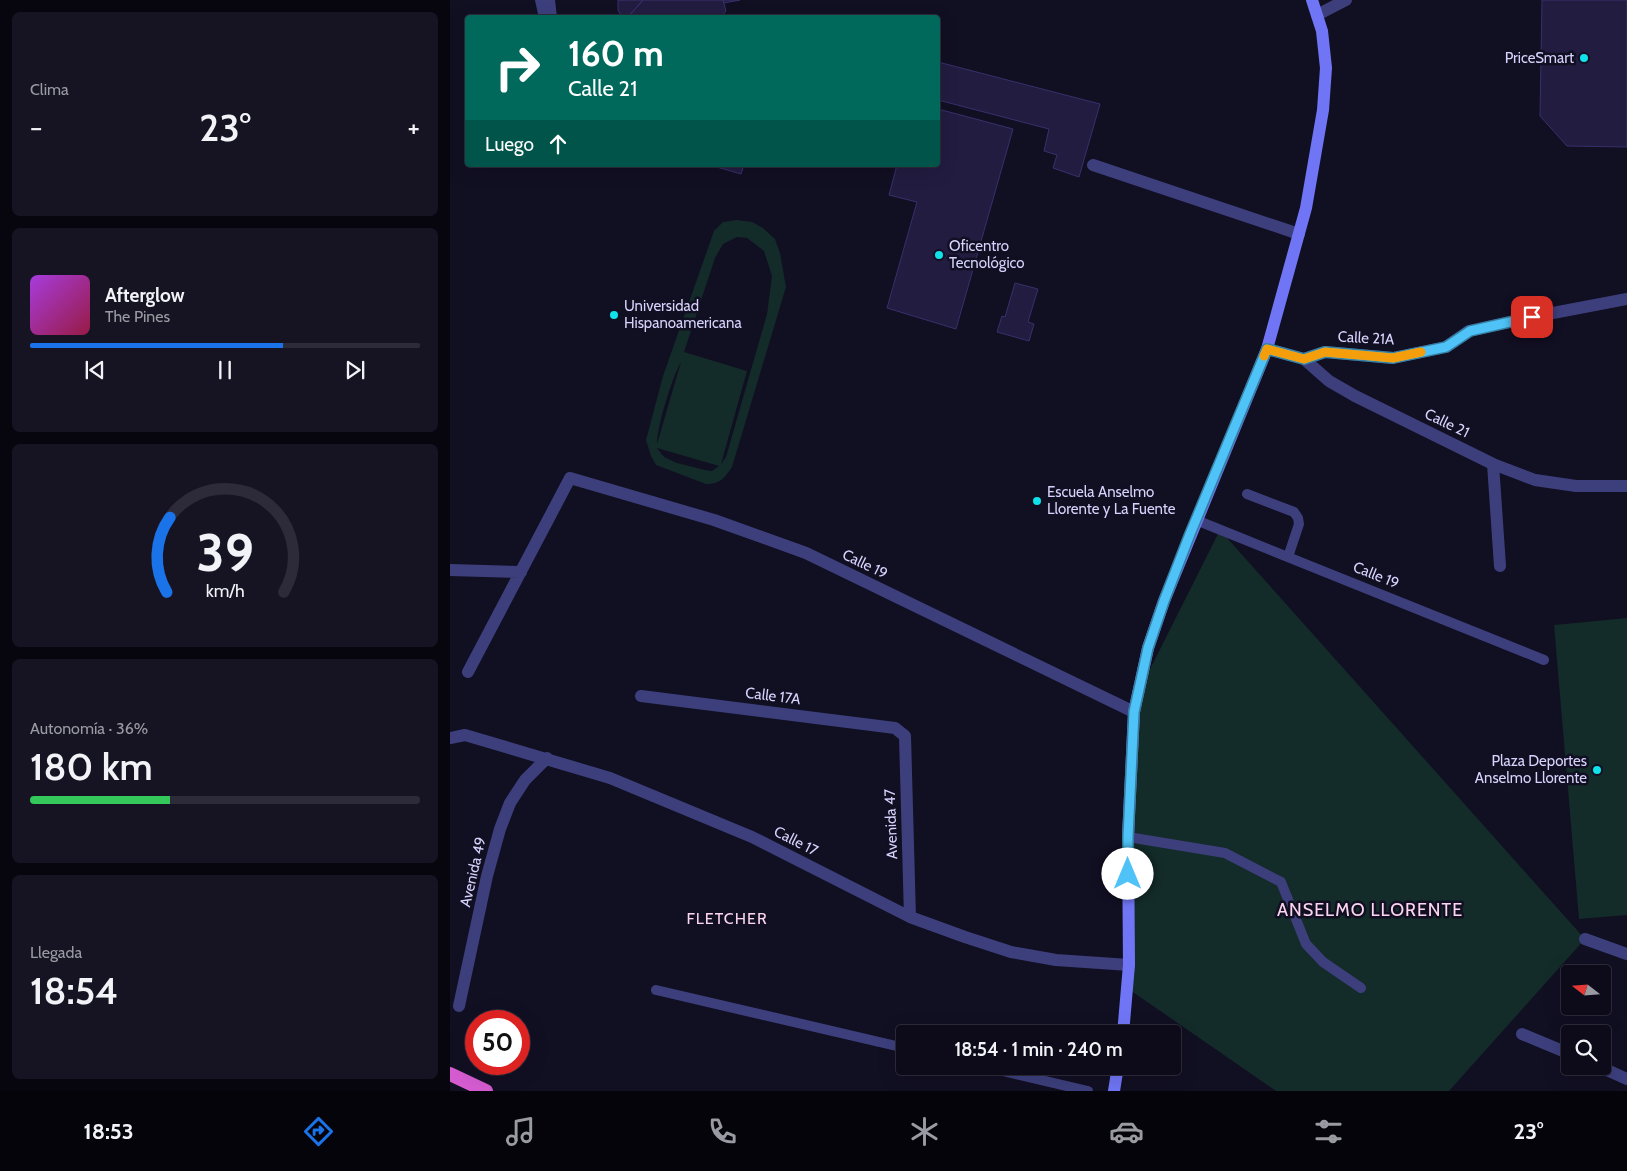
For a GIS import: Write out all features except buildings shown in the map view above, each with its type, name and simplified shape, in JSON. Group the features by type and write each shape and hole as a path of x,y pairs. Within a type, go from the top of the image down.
{"highway":[{"path":"450,1074 486,1091"}],"main road":[{"path":"1124,1025 1129,965 1128,837 1134,712 1148,648 1164,601 1267,349 1299,234 1313,174 1326,68 1322,31 1312,0"},
{"path":"1114,1091 1117,1075"}],"street":[{"path":"1317,15 1346,0"},
{"path":"1093,165 1299,234"},
{"name":"Calle 21A","path":"1304,359 1325,352 1393,358 1446,347 1470,331 1627,299"},
{"name":"Calle 21","path":"1267,349 1304,359 1329,381 1355,396 1493,464 1535,480 1576,486 1627,486"},
{"path":"1493,464 1500,566"},
{"name":"Calle 19","path":"521,572 570,478 714,520 806,553 1134,712"},
{"path":"450,570 521,572 468,672"},
{"name":"Calle 17A","path":"642,696 895,728 900,731"},
{"name":"Avenida 47","path":"900,731 905,736 910,917"},
{"name":"Calle 17","path":"450,738 465,735 610,778 752,837 910,917 1011,952 1056,960 1129,965"},
{"name":"Avenida 49","path":"458,1006 487,876 500,829 510,803 525,780 547,758"},
{"path":"1586,939 1627,954"},
{"path":"1522,1034 1561,1050"},
{"path":"1611,1072 1627,1079"}],"lane":[{"path":"540,0 543,15"},
{"path":"550,0 552,15"},
{"path":"1247,494 1294,512 1298,518 1299,524 1288,557"},
{"name":"Calle 19","path":"1196,520 1544,660"},
{"path":"1128,837 1225,853 1281,882 1306,944 1323,962 1361,988"},
{"path":"656,990 896,1046"},
{"path":"1020,1075 1088,1091"}],"green space":[{"path":"737,220 752,222 763,228 775,239 780,253 786,287 732,467 722,480 706,484 656,465 646,440 663,376 714,231 723,222","holes":["737,237 747,238 764,251 772,276 767,314 726,457 721,464 747,371 684,352 715,258 723,244","681,362 657,444 659,426 673,379","657,448 719,466 712,471 705,470 677,463 664,457"]},
{"path":"1220,530 1585,939 1449,1091 1276,1091 1127,988 1138,693"},
{"name":"Plaza Deportes Anselmo Llorente","path":"1627,618 1627,915 1579,919 1554,625"}],"slow traffic":[{"path":"1264,356 1267,349 1304,359 1325,352 1393,358 1421,352"}],"place":[{"name":"PriceSmart","path":"1584,58"},
{"name":"Oficentro Tecnológico","path":"939,255"},
{"name":"Universidad Hispanoamericana","path":"614,315"},
{"name":"Escuela Anselmo Llorente y La Fuente","path":"1037,501"},
{"name":"Plaza Deportes Anselmo Llorente","path":"1597,770"}],"district":[{"name":"ANSELMO LLORENTE","path":"1370,910"},
{"name":"FLETCHER","path":"727,918"}],"route":[{"path":"1128,874 1134,712 1148,648 1190,534 1267,349 1304,359 1325,352 1393,358 1446,347 1470,331 1532,317"}]}
